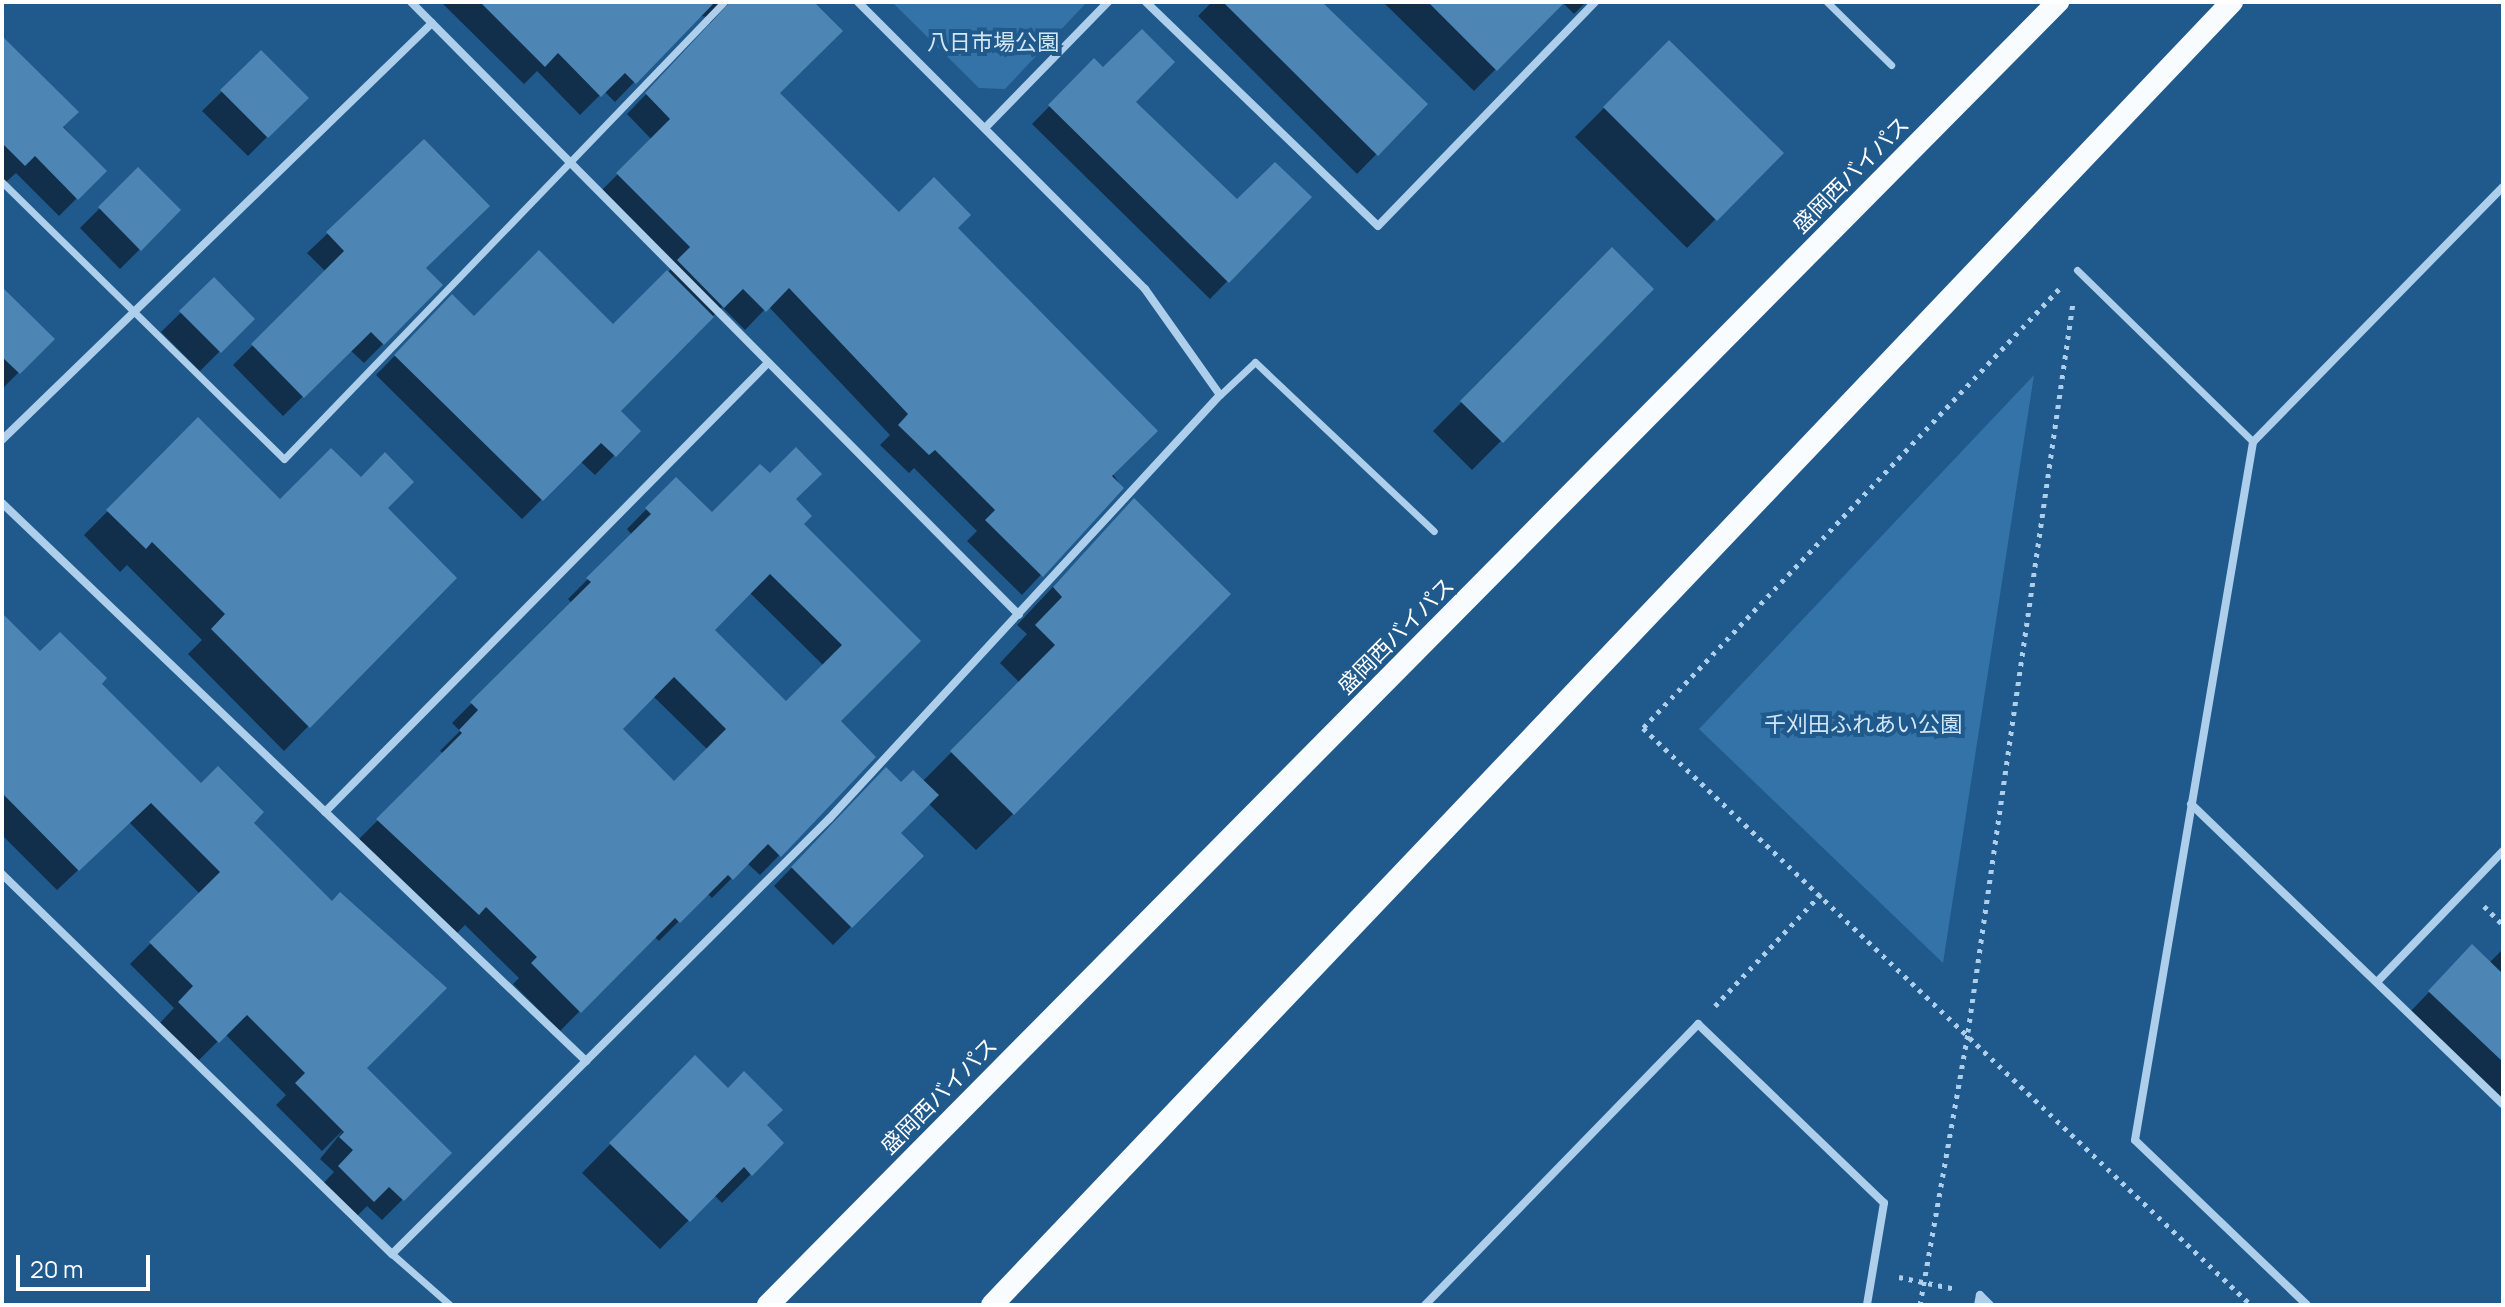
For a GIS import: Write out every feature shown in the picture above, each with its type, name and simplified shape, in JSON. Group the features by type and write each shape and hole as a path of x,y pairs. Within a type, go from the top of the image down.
{"highway":[{"name":"盛岡西バイパス","path":"768,1305 2058,2"},
{"path":"992,1305 2232,2"}],"street":[{"path":"411,2 1019,615"},
{"path":"2,182 284,459 724,2"},
{"path":"858,2 1145,289 1220,395"},
{"path":"986,127 1108,2"},
{"path":"1146,2 1378,226 1595,2"},
{"path":"1827,2 1891,65"},
{"path":"2,440 432,23"},
{"path":"2307,1305 2135,1140 2253,442 2503,187"},
{"path":"2077,270 2253,442"},
{"path":"392,1254 829,819 1220,395 1255,362 1434,531"},
{"path":"325,812 768,363"},
{"path":"2,503 586,1061"},
{"path":"2191,804 2503,1104"},
{"path":"2377,982 2503,851"},
{"path":"2,874 392,1254 450,1305"},
{"path":"1425,1305 1698,1024 1884,1203 1867,1305"},
{"path":"1978,1305 1980,1295"},
{"path":"1980,1295 1990,1305"}],"path":[{"path":"2077,270 1643,728 1968,1032 2251,1305"},
{"path":"1920,1305 1968,1032 2077,270"},
{"path":"1698,1024 1821,894"},
{"path":"1872,1271 1980,1295"}],"green space":[{"name":"八日市場公園","path":"892,2 1087,2 1005,89 979,88"},
{"name":"千刈田ふれあい公園","path":"2034,375 1943,963 1699,729"}],"building":[{"path":"480,2 715,2 636,84 625,73 601,97 558,53 545,67"},
{"path":"730,2 814,2 843,31 780,93 899,212 934,177 971,215 958,228 1158,431 1112,476 1124,488 1043,577 985,520 995,510 935,450 929,455 898,425 908,414 789,288 766,312 743,289 724,308 677,260 690,247 616,173 670,119 645,93"},
{"path":"1223,2 1322,2 1428,104 1378,156"},
{"path":"1428,2 1565,2 1497,71"},
{"path":"1142,29 1175,62 1136,102 1237,199 1275,162 1312,197 1229,283 1048,105 1094,58 1103,67"},
{"path":"2,36 79,112 63,127 107,171 78,200 35,156 25,166 2,143"},
{"path":"1669,40 1784,153 1717,221 1603,107"},
{"path":"261,50 309,98 268,138 220,90"},
{"path":"424,139 490,206 426,268 443,285 384,345 371,332 304,398 251,344 344,251 326,232"},
{"path":"138,167 181,210 141,251 98,207"},
{"path":"1612,247 1654,289 1503,443 1460,401"},
{"path":"539,250 613,324 667,270 714,317 621,411 641,431 616,457 601,443 543,501 394,355 452,294 474,316"},
{"path":"214,277 255,319 221,353 179,311"},
{"path":"2,287 55,339 20,374 2,357"},
{"path":"198,417 280,499 331,448 361,477 385,452 414,482 388,508 457,578 310,728 211,629 225,614 152,542 146,549 106,510"},
{"path":"796,447 822,474 796,499 812,516 804,524 921,641 841,721 876,757 781,857 768,844 733,880 728,875 680,923 675,918 581,1013 531,963 537,957 486,907 479,915 376,819 462,733 459,730 478,710 470,702 591,582 586,578 651,514 645,508 676,477 712,512 760,464 770,473","holes":["770,574 842,645 786,701 715,630","674,677 726,729 674,781 623,729"]},
{"path":"1134,498 1231,594 1014,815 950,751 1055,645 1035,625 1062,597 1053,587"},
{"path":"2,613 40,651 60,632 107,678 102,684 201,783 218,766 264,812 254,823 332,901 340,892 447,988 367,1068 452,1153 404,1201 389,1187 374,1202 338,1166 353,1150 339,1137 344,1132 295,1083 305,1073 247,1015 219,1043 178,1002 193,986 149,942 220,872 151,803 79,871 2,793"},
{"path":"886,767 901,782 913,770 939,795 901,833 924,856 852,928 791,867"},
{"path":"2472,944 2503,974 2503,1062 2428,991"},
{"path":"695,1055 728,1088 744,1071 783,1110 767,1125 784,1143 752,1176 744,1167 690,1222 609,1143"}]}
